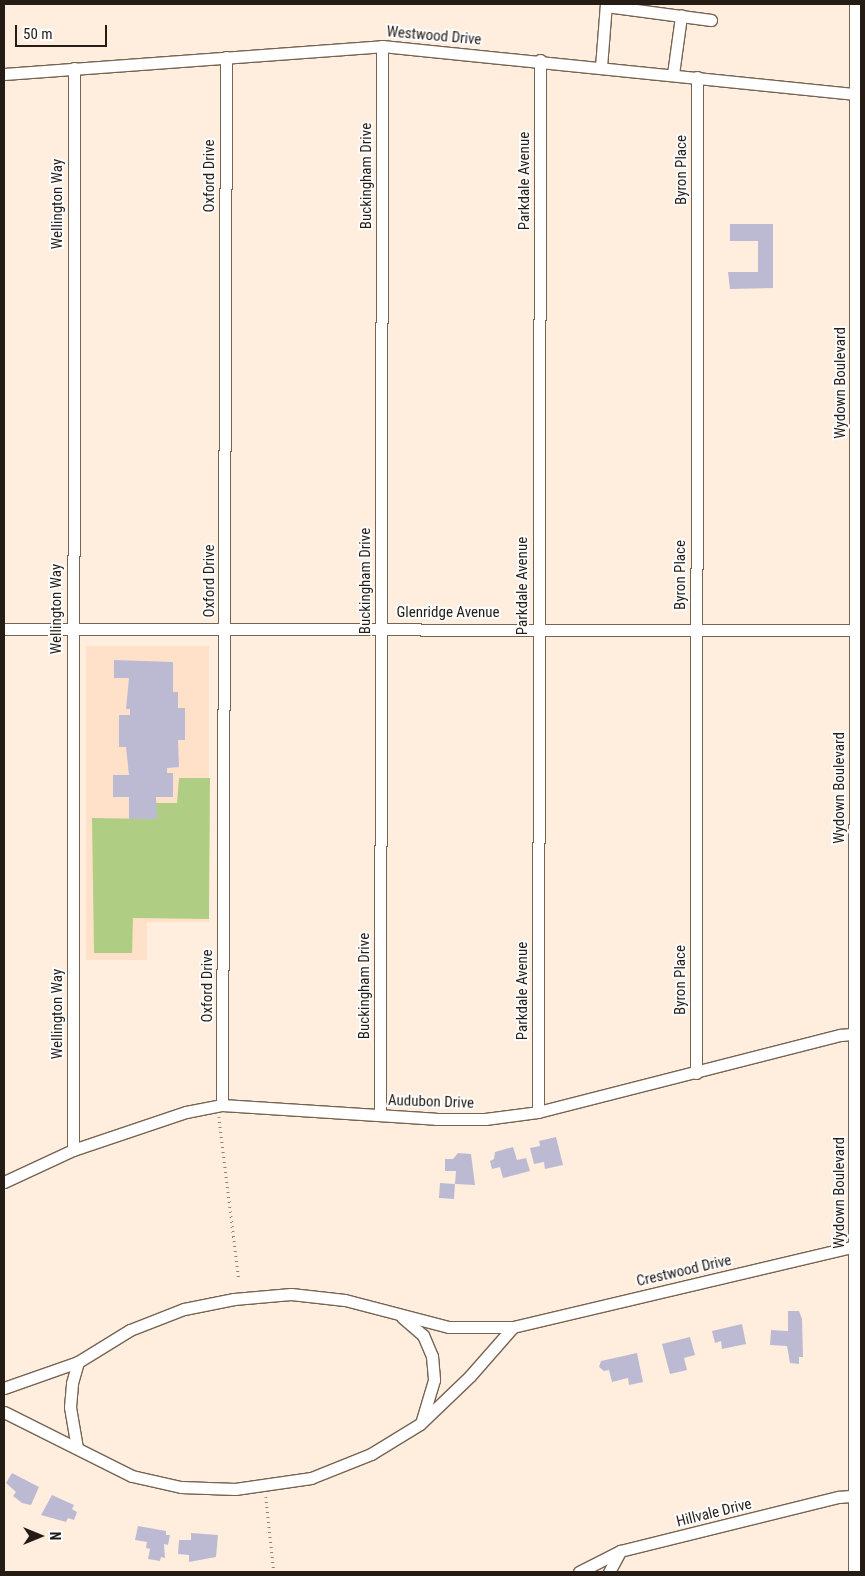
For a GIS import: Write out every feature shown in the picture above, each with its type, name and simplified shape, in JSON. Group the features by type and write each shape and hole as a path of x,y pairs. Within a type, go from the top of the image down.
{"street":[{"name":"Wydown Boulevard","path":"854,1572 858,1553 859,95 855,4"},
{"path":"602,67 606,5 710,20"},
{"path":"673,74 681,16"},
{"name":"Westwood Drive","path":"4,74 382,46 540,60 859,95"},
{"name":"Buckingham Drive","path":"380,1115 382,46"},
{"name":"Oxford Drive","path":"220,1105 225,629 226,57"},
{"name":"Parkdale Avenue","path":"538,1112 540,60"},
{"name":"Wellington Way","path":"73,1150 74,68"},
{"name":"Byron Place","path":"696,1072 697,77"},
{"name":"Glenridge Avenue","path":"4,629 696,628 858,630"},
{"name":"Audubon Drive","path":"4,1182 73,1150 186,1112 220,1105 380,1115 485,1119 538,1112 858,1033"},
{"name":"Crestwood Drive","path":"4,1388 78,1362 130,1330 184,1309 241,1298 291,1294 327,1298 449,1327 513,1327 858,1245"},
{"name":"Crestwood Drive","path":"400,1315 423,1335 432,1356 434,1380 420,1424"},
{"path":"4,1412 132,1476 181,1487 234,1489 264,1485 320,1475 371,1454 420,1424 470,1376 513,1327"},
{"path":"77,1448 70,1407 72,1383 78,1362"},
{"name":"Hillvale Drive","path":"579,1572 620,1551 858,1495"},
{"path":"609,1572 620,1551"}],"path":[{"path":"220,1105 239,1279"},
{"path":"264,1485 274,1572"}],"shaded area":[{"path":"86,646 209,646 209,922 147,922 147,960 86,960"}],"green space":[{"path":"179,778 210,778 209,919 133,918 132,953 94,953 92,818 156,819 156,803 177,803"}],"building":[{"path":"730,224 773,224 773,288 730,289 728,272 758,272 758,241 730,241"},
{"path":"114,660 173,662 173,692 178,692 178,708 185,708 185,740 178,740 179,767 167,768 167,773 173,773 173,797 156,797 157,819 129,819 129,797 113,797 113,775 129,775 126,747 119,747 119,715 130,715 130,709 126,709 129,678 114,678"},
{"path":"556,1137 563,1165 545,1169 544,1162 534,1164 530,1148 540,1146 539,1141"},
{"path":"513,1147 517,1160 526,1158 530,1171 503,1178 500,1167 492,1169 490,1161 494,1159 495,1152"},
{"path":"458,1153 471,1154 475,1185 455,1184 456,1171 445,1171 445,1159 453,1159"},
{"path":"440,1183 455,1184 454,1199 439,1198"},
{"path":"788,1311 799,1311 802,1319 803,1357 799,1357 799,1364 790,1363 787,1346 770,1345 771,1330 788,1331"},
{"path":"742,1324 746,1344 722,1349 721,1341 715,1343 712,1331"},
{"path":"690,1337 695,1355 684,1358 687,1370 670,1374 662,1344"},
{"path":"637,1353 643,1382 629,1385 628,1378 612,1382 609,1370 604,1371 599,1367 601,1361"},
{"path":"12,1473 39,1487 31,1505 22,1503 13,1496 16,1492 6,1483"},
{"path":"52,1495 74,1505 72,1509 77,1512 74,1520 68,1518 66,1522 41,1515"},
{"path":"138,1526 166,1531 166,1535 170,1535 168,1545 164,1544 165,1558 161,1557 160,1561 148,1559 150,1549 146,1548 147,1542 135,1540"},
{"path":"191,1533 218,1535 216,1557 189,1562 189,1555 178,1554 179,1540 191,1540"}]}
